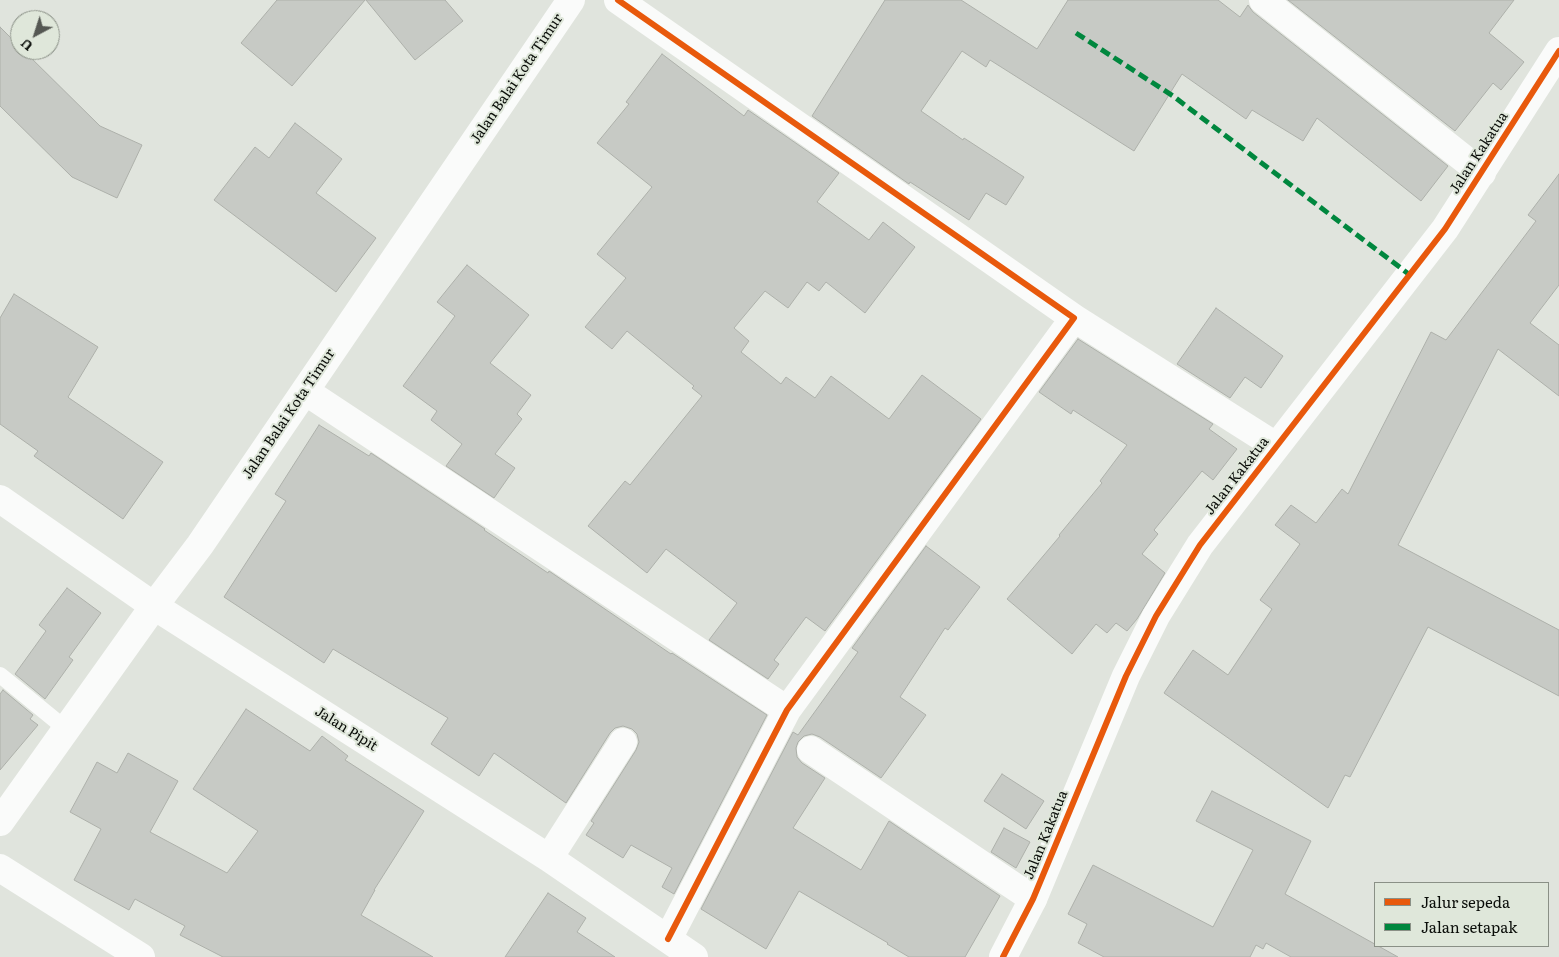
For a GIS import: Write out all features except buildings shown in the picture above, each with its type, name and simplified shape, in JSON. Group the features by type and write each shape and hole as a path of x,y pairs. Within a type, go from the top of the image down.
{"street":[{"name":"Jalan Balai Kota Timur","path":"0,822 154,606 200,545 571,0"},
{"path":"618,0 1074,318 1276,446"},
{"path":"1263,0 1482,173"},
{"name":"Jalan Kakatua","path":"1003,957 1033,899 1122,685 1156,616 1200,544 1445,229 1559,51"},
{"path":"668,939 787,710 1074,318"},
{"path":"305,390 787,710"},
{"name":"Jalan Pipit","path":"0,499 154,606 549,858 694,957"},
{"path":"549,858 623,742"},
{"path":"811,750 1033,899"},
{"path":"0,868 141,957"}],"lane":[{"path":"0,674 66,729"}],"marked path":[{"path":"1076,33 1173,96 1410,275"}],"cycle path":[{"path":"618,0 1074,318 787,710 668,939"},
{"path":"1003,957 1033,899 1126,676 1156,616 1200,545 1445,229 1559,51"}]}
